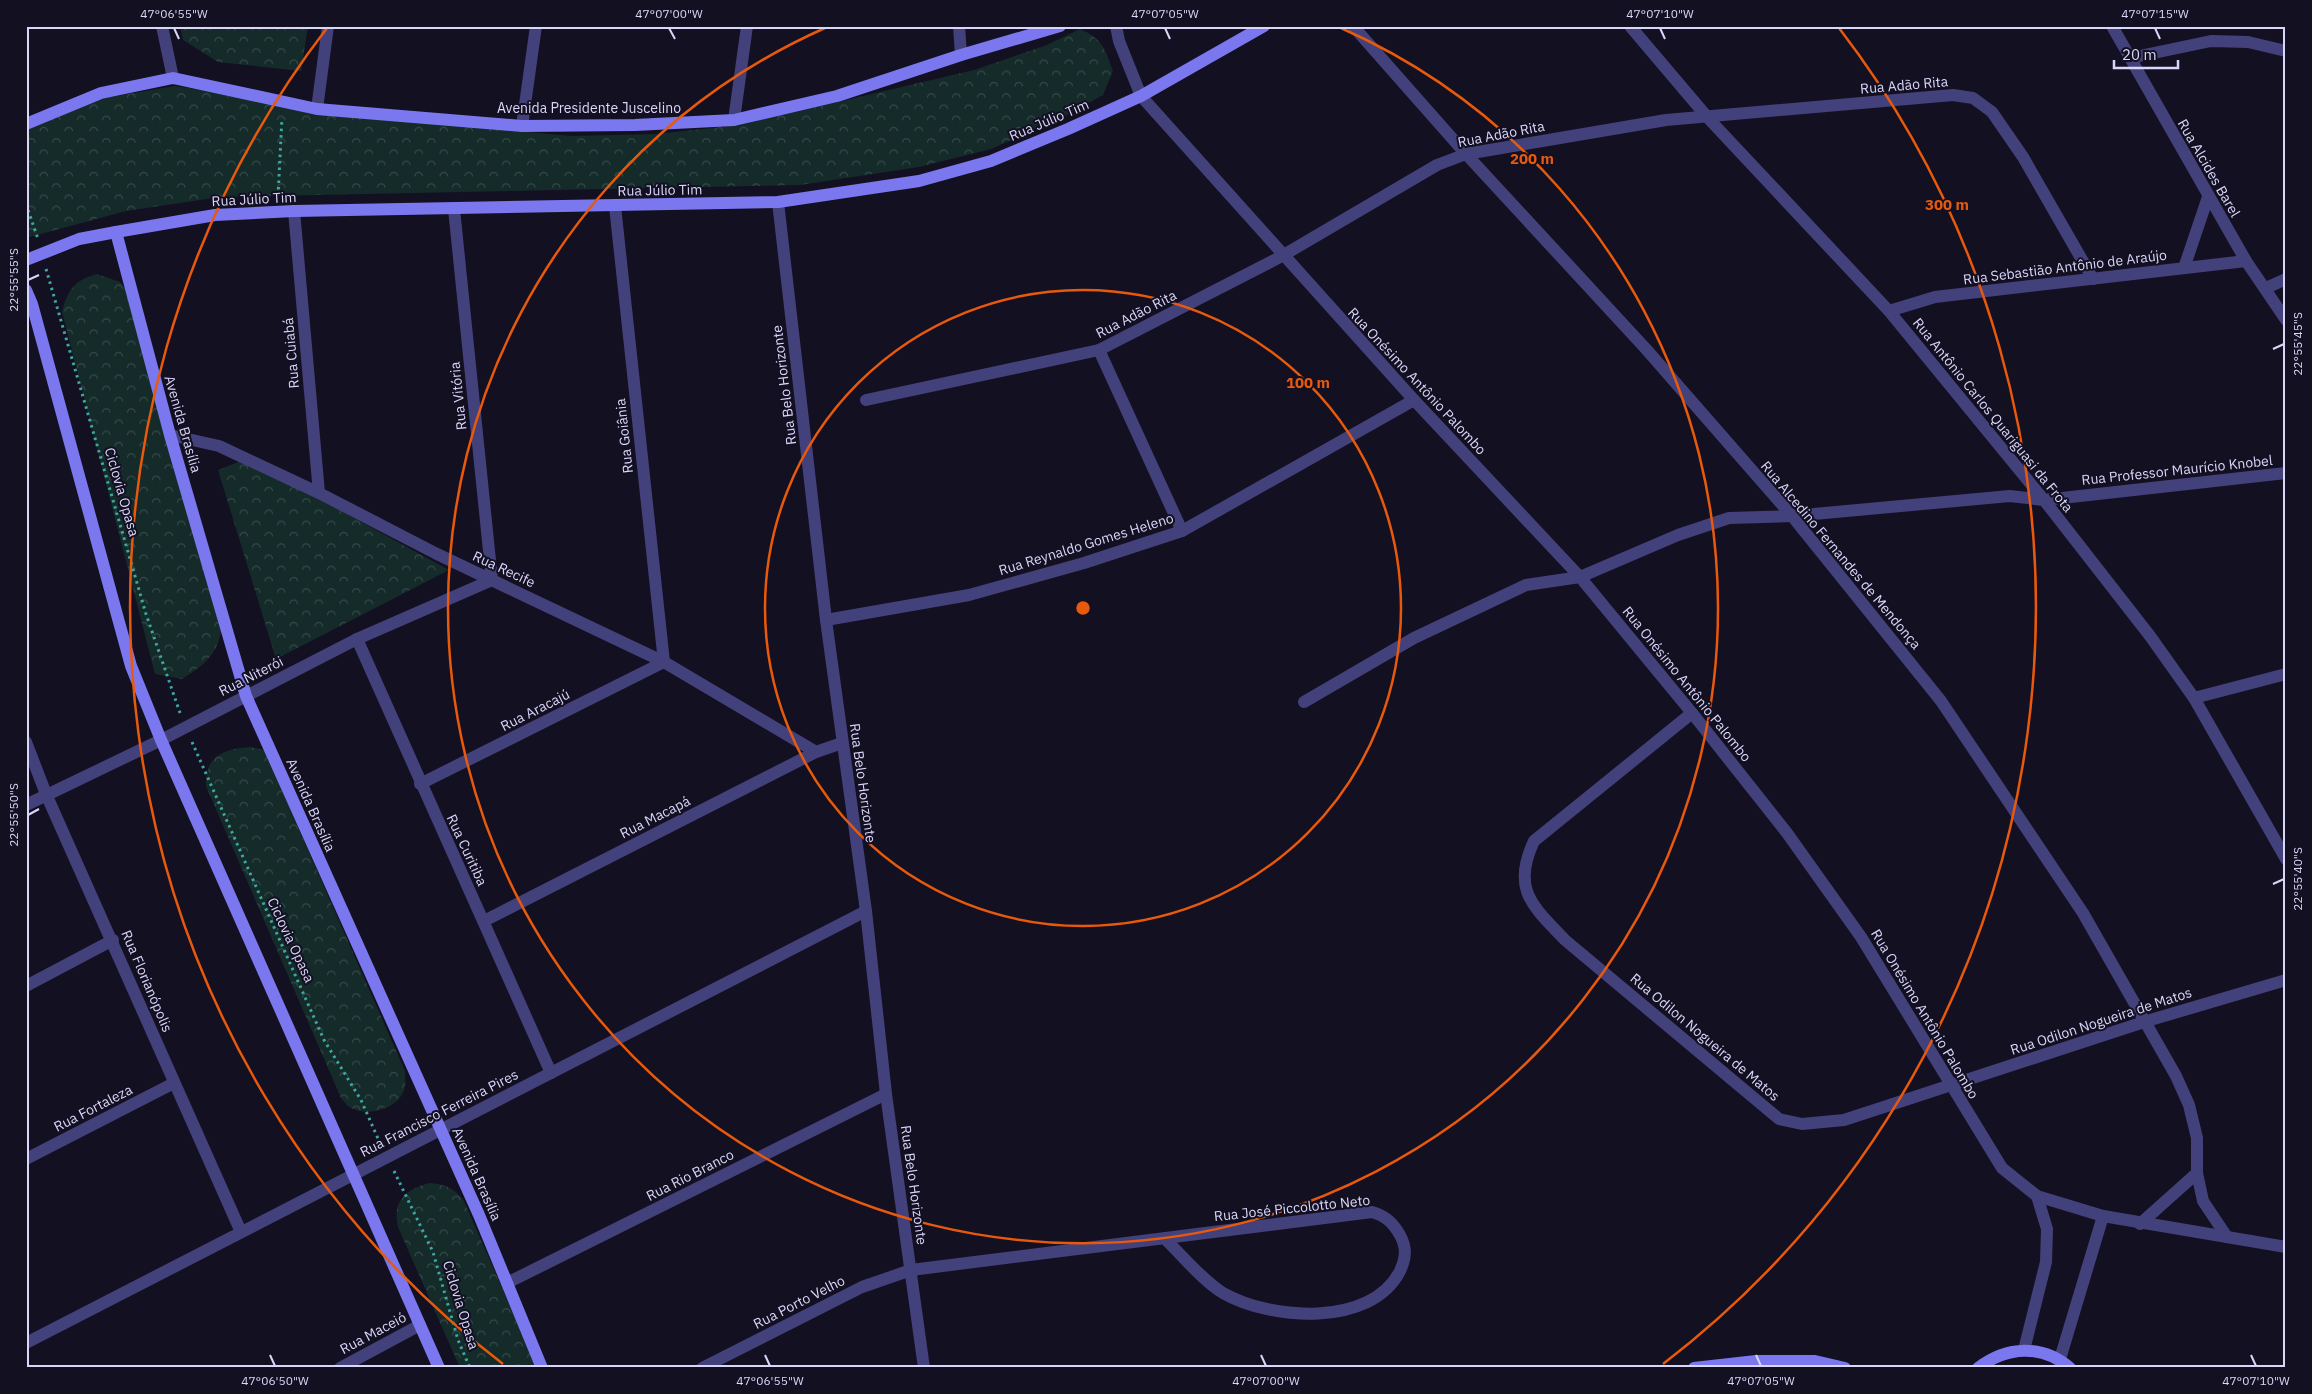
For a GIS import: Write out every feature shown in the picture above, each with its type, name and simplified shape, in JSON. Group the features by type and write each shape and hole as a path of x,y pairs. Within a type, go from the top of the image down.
{"main road":[{"name":"Avenida Presidente Juscelino","path":"26,124 101,93 173,78 317,109 522,126 635,125 734,120 837,96 961,55 1060,26"},
{"name":"Rua Júlio Tim","path":"26,260 79,239 215,215 294,211 778,202 919,181 991,161 1140,96 1264,26"},
{"name":"Avenida Brasília","path":"116,232 170,435 246,696 441,1130 542,1368"},
{"path":"26,290 32,304 131,666 161,740 439,1368"},
{"path":"1978,1368 1999,1355 2024,1350 2042,1352 2060,1359 2070,1368"},
{"path":"1694,1368 1766,1361 1814,1361 1845,1368"}],"street":[{"path":"162,26 173,78"},
{"path":"317,109 328,26"},
{"path":"522,126 536,26"},
{"path":"734,120 747,26"},
{"path":"959,26 961,55"},
{"name":"Rua Onésimo Antônio Palombo","path":"1116,26 1119,41 1140,96 1282,256 1580,577 1692,713 1787,833 1862,937 2002,1168 2037,1196 2103,1216 2140,1224 2286,1247"},
{"name":"Rua Alcedino Fernandes de Mendonça","path":"1353,26 1466,154 1652,356 1792,516 1941,701 2083,913 2147,1021 2189,1105 2197,1138 2197,1173 2202,1201 2227,1237"},
{"name":"Rua Antônio Carlos Quariguasi da Frota","path":"1630,26 1708,118 1889,311 2044,500 2150,636 2194,698 2286,859"},
{"name":"Rua Alcides Barel","path":"2112,26 2208,197 2246,261 2286,320"},
{"path":"2130,58 2211,41 2248,42 2286,51"},
{"name":"Rua Adão Rita","path":"866,400 1099,350 1282,256 1437,165 1466,154 1666,120 1708,118 1954,95 1973,98 1992,112 2023,157 2093,279"},
{"path":"2184,268 2208,197"},
{"name":"Rua Belo Horizonte","path":"778,202 826,620 866,911 886,1094 924,1368"},
{"name":"Rua Goiânia","path":"615,206 664,662"},
{"name":"Rua Vitória","path":"454,209 492,580"},
{"name":"Rua Cuiabá","path":"294,211 319,492"},
{"name":"Rua Sebastião Antônio de Araújo","path":"1889,311 1935,297 2246,261"},
{"path":"2266,288 2286,279"},
{"path":"1099,350 1182,531"},
{"name":"Rua Reynaldo Gomes Heleno","path":"826,620 969,595 1182,531 1414,400"},
{"name":"Rua Recife","path":"170,435 219,446 319,492 437,554 664,662 816,752"},
{"name":"Rua Professor Maurício Knobel","path":"1304,702 1414,638 1526,585 1580,577 1678,535 1729,518 1792,516 2010,496 2044,500 2286,473"},
{"name":"Rua Niterói","path":"26,805 161,740 356,639 492,580"},
{"name":"Rua Curitiba","path":"356,639 420,784 484,921 550,1073"},
{"name":"Rua Aracajú","path":"420,784 664,662"},
{"path":"2194,698 2286,674"},
{"name":"Rua Odilon Nogueira de Matos","path":"1692,713 1534,841 1525,861 1524,886 1534,907 1565,940 1779,1119 1802,1124 1844,1120 2147,1021 2286,980"},
{"name":"Rua Florianópolis","path":"26,742 46,794 113,940 174,1083 241,1232"},
{"name":"Rua Macapá","path":"484,921 816,752 842,743"},
{"name":"Rua Francisco Ferreira Pires","path":"26,1343 866,911"},
{"path":"26,986 113,940"},
{"name":"Rua Fortaleza","path":"26,1159 174,1083"},
{"name":"Rua Rio Branco","path":"507,1283 886,1094"},
{"path":"2140,1224 2197,1173"},
{"path":"2024,1350 2046,1262 2047,1228 2037,1196"},
{"name":"Rua José Piccolotto Neto","path":"911,1270 1164,1238 1372,1212 1384,1215 1395,1226 1402,1239 1406,1253 1394,1281 1383,1292 1366,1303 1336,1312 1277,1312 1240,1300 1223,1292 1209,1282 1164,1238"},
{"path":"2060,1359 2103,1216"},
{"name":"Rua Porto Velho","path":"702,1368 862,1286 911,1270"},
{"name":"Rua Maceió","path":"340,1368 420,1325"}],"path":[{"path":"277,212 283,102"},
{"path":"26,204 38,238"},
{"name":"Ciclovia Opasa","path":"47,274 146,614 181,714"},
{"name":"Ciclovia Opasa","path":"190,738 312,1014 328,1047 361,1100 382,1146"},
{"name":"Ciclovia Opasa","path":"393,1168 433,1252 455,1330 470,1368"}],"green space":[{"path":"180,26 308,26 301,71 218,62 183,40"},
{"path":"1080,29 1094,37 1102,46 1113,71 1103,95 1065,116 991,149 919,167 800,185 220,197 126,211 26,238 26,130 104,98 175,86 283,102 326,114 571,136 656,134 740,125 974,70 1047,45"},
{"path":"97,274 120,282 130,295 221,631 212,654 196,670 182,679 155,674 62,312 66,298 73,287 83,279"},
{"path":"246,459 449,570 276,659 218,470"},
{"path":"250,747 264,750 405,1071 405,1085 402,1095 390,1106 365,1112 348,1106 341,1098 206,786 206,776 212,761 224,752"},
{"path":"429,1183 440,1184 449,1188 464,1201 537,1368 460,1368 398,1227 397,1210 402,1198 413,1189"}]}
